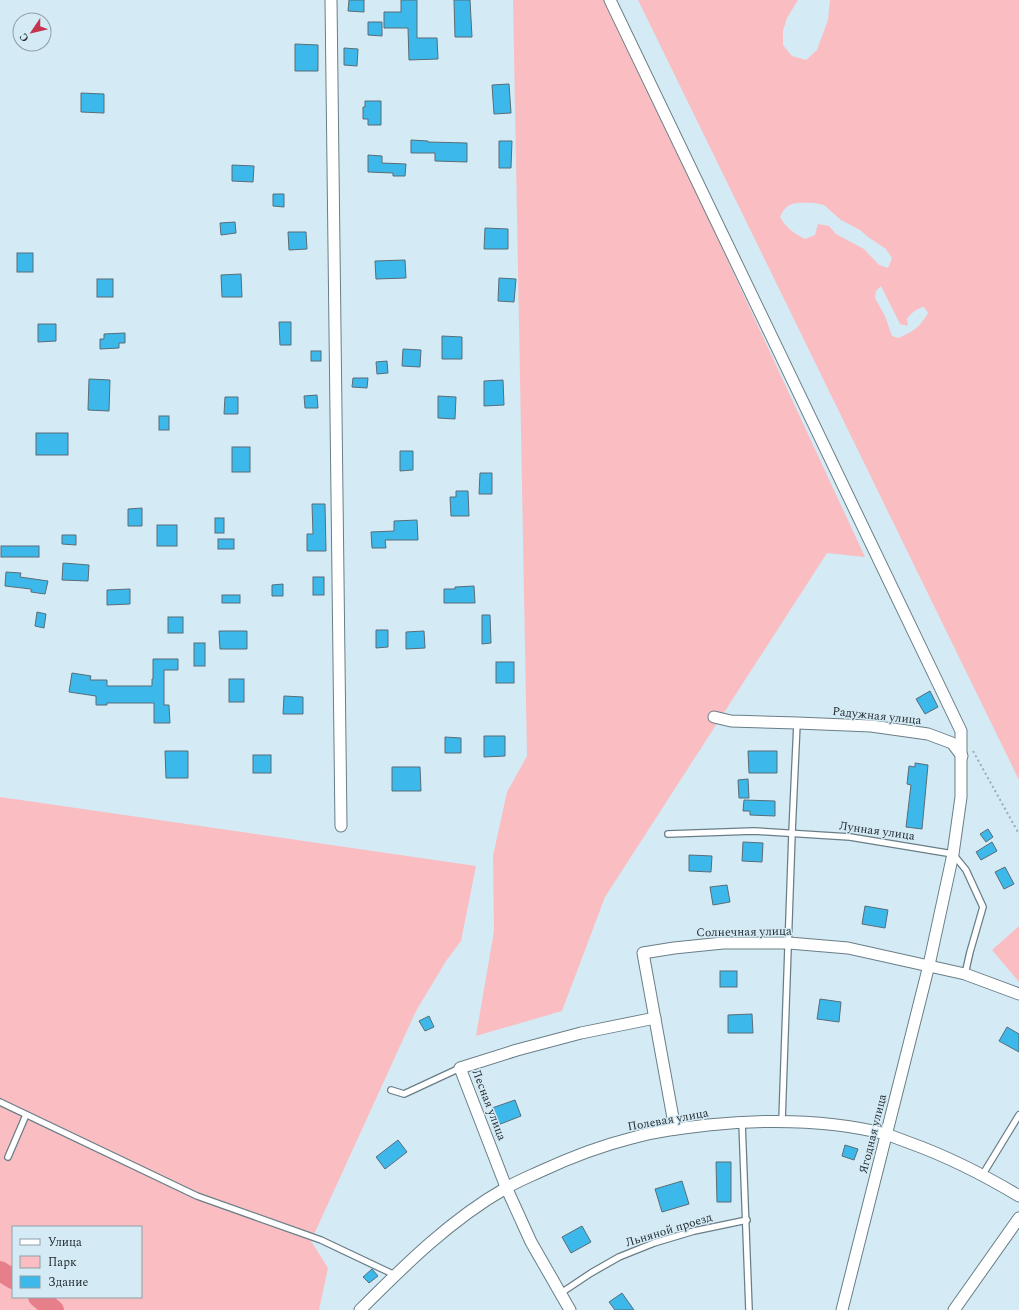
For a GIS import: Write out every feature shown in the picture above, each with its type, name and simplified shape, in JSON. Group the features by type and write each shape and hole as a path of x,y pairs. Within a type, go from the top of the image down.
{"street":[{"path":"331,0 340,826"},
{"path":"610,0 961,731 967,753 961,797 952,854 929,965"},
{"name":"Радужная улица","path":"714,717 730,722 871,726 928,734 952,743 967,753"},
{"name":"Солнечная улица","path":"676,1129 642,953 723,943 788,943 848,948 966,974 1019,994"},
{"name":"Ягодная улица","path":"842,1310 929,965"},
{"name":"Лесная улица","path":"570,1310 531,1242 506,1187 460,1068 517,1050 581,1033 655,1018"},
{"name":"Полевая улица","path":"360,1310 410,1259 465,1215 506,1187 560,1162 594,1149 633,1137 676,1129 742,1122 782,1121 826,1123 887,1134 932,1151 983,1174 1019,1196"},
{"path":"954,1310 1019,1218"}],"lane":[{"path":"782,1121 796,723"},
{"name":"Лунная улица","path":"668,834 754,831 850,837 952,854"},
{"path":"952,854 966,870 983,907 970,952 966,974"},
{"path":"391,1090 404,1094 460,1068"},
{"path":"0,1102 197,1196 321,1240 395,1275"},
{"path":"8,1157 26,1115"},
{"path":"983,1174 1019,1115"},
{"path":"742,1122 749,1310"},
{"name":"Льняной проезд","path":"561,1293 619,1257 654,1243 694,1231 746,1220"}],"path":[{"path":"967,753 1019,834"}],"green space":[{"path":"513,0 607,0 865,557 827,553 605,897 562,1011 476,1036 494,931 493,856 507,792 527,756"},
{"path":"638,0 798,0 787,18 783,31 783,45 792,56 806,60 817,50 828,20 830,0 1019,0 1019,780","holes":["798,203 814,203 824,205 841,220 860,230 886,249 892,258 888,268 879,265 864,249 836,234 829,226 818,224 815,235 805,239 791,230 780,217 790,205","881,286 900,324 908,326 907,319 912,313 924,307 928,313 916,328 899,338 892,336 885,316 875,298 876,291"]},
{"path":"0,797 476,866 461,941 446,961 416,1011 311,1241 328,1268 319,1310 0,1310"},
{"path":"1019,926 1019,982 992,950"}],"building":[{"path":"349,0 364,0 364,12 348,11"},
{"path":"401,0 417,0 417,38 437,38 438,59 409,60 408,28 384,28 384,12 401,12"},
{"path":"454,0 470,0 472,37 455,37"},
{"path":"368,22 382,22 382,36 368,35"},
{"path":"295,44 318,45 318,71 295,71"},
{"path":"344,48 358,49 357,66 344,65"},
{"path":"509,84 511,113 494,114 492,85"},
{"path":"81,93 104,94 104,113 81,112"},
{"path":"365,101 381,101 381,125 368,125 368,119 363,119 363,107 365,107"},
{"path":"411,140 467,143 467,162 435,161 435,153 411,153"},
{"path":"499,141 512,141 511,168 499,168"},
{"path":"368,155 382,156 382,163 406,164 405,176 393,176 393,173 368,172"},
{"path":"232,165 254,166 253,182 232,181"},
{"path":"273,194 284,194 284,207 273,206"},
{"path":"235,222 236,233 221,235 220,223"},
{"path":"485,228 508,229 508,249 484,249"},
{"path":"288,232 306,232 307,249 289,250"},
{"path":"17,253 33,253 33,272 17,272"},
{"path":"405,260 406,278 376,279 375,261"},
{"path":"241,274 242,297 222,297 221,275"},
{"path":"499,278 516,279 514,302 498,301"},
{"path":"97,279 113,279 113,297 97,297"},
{"path":"279,322 291,322 291,345 280,345"},
{"path":"38,324 56,324 56,341 38,342"},
{"path":"125,333 125,343 119,343 119,348 100,349 100,339 104,339 104,334"},
{"path":"442,336 462,337 462,359 442,359"},
{"path":"403,349 421,350 420,367 402,366"},
{"path":"311,351 321,351 321,361 311,361"},
{"path":"387,361 388,373 377,374 376,362"},
{"path":"353,378 368,378 367,388 352,387"},
{"path":"89,379 110,380 109,411 88,410"},
{"path":"503,380 504,405 484,406 484,381"},
{"path":"317,395 318,408 305,408 304,396"},
{"path":"438,396 456,397 455,419 438,418"},
{"path":"225,397 238,397 238,414 224,414"},
{"path":"159,416 169,416 169,430 159,430"},
{"path":"36,433 68,433 68,455 36,455"},
{"path":"232,447 250,447 250,472 232,472"},
{"path":"400,451 413,451 413,470 400,471"},
{"path":"480,473 492,473 492,494 479,494"},
{"path":"456,491 468,491 469,516 451,516 450,497 456,497"},
{"path":"312,504 325,504 326,551 307,551 307,534 313,534"},
{"path":"142,508 142,526 128,526 128,509"},
{"path":"215,518 224,518 224,533 215,533"},
{"path":"417,520 418,540 385,540 386,548 372,548 371,532 394,531 394,521"},
{"path":"157,525 177,525 177,546 157,546"},
{"path":"62,535 76,535 76,545 62,544"},
{"path":"218,539 234,539 234,549 218,549"},
{"path":"1,546 39,546 39,557 1,557"},
{"path":"63,563 89,565 88,581 62,580"},
{"path":"6,572 21,573 20,577 48,581 45,594 31,592 31,589 5,586"},
{"path":"313,577 324,577 324,595 313,595"},
{"path":"283,584 283,596 272,596 272,585"},
{"path":"474,586 475,603 444,603 444,589"},
{"path":"130,589 130,604 107,605 107,590"},
{"path":"222,595 240,595 240,603 222,603"},
{"path":"37,612 46,614 44,628 35,626"},
{"path":"482,615 490,615 491,643 482,644"},
{"path":"168,617 183,617 183,633 168,633"},
{"path":"376,630 388,630 388,647 376,648"},
{"path":"219,631 247,631 247,649 220,649"},
{"path":"424,631 425,648 406,649 406,632"},
{"path":"194,643 205,643 205,666 194,666"},
{"path":"153,659 178,659 178,670 164,670 164,705 169,705 170,723 154,723 154,703 107,703 107,705 96,705 96,696 69,692 72,673 91,676 90,680 107,680 107,686 152,686"},
{"path":"496,662 514,662 514,683 496,683"},
{"path":"229,679 244,679 244,702 229,702"},
{"path":"930,691 938,707 925,714 916,699"},
{"path":"284,696 303,697 303,714 283,714"},
{"path":"484,736 505,736 505,756 484,757"},
{"path":"445,737 461,738 461,753 445,753"},
{"path":"165,751 188,751 188,778 166,778"},
{"path":"748,751 777,751 777,773 749,773"},
{"path":"253,755 271,755 271,773 253,773"},
{"path":"915,763 928,765 922,829 906,827 911,785 907,784 909,766 915,767"},
{"path":"392,767 420,767 421,791 392,791"},
{"path":"748,779 749,798 739,798 738,780"},
{"path":"744,800 775,801 775,816 750,815 750,811 743,811"},
{"path":"988,829 993,837 986,842 980,834"},
{"path":"743,842 763,843 762,862 742,861"},
{"path":"992,842 997,851 981,860 976,852"},
{"path":"689,855 712,856 711,872 689,871"},
{"path":"1005,867 1014,884 1004,889 995,872"},
{"path":"727,885 730,902 713,905 710,887"},
{"path":"865,906 888,910 885,928 862,924"},
{"path":"720,971 737,971 737,987 720,987"},
{"path":"820,999 841,1002 839,1022 817,1019"},
{"path":"752,1014 753,1033 728,1033 728,1015"},
{"path":"429,1016 434,1027 425,1031 419,1021"},
{"path":"1007,1027 1019,1034 1019,1052 999,1041"},
{"path":"515,1100 521,1116 498,1125 492,1108"},
{"path":"398,1140 407,1152 385,1169 376,1157"},
{"path":"845,1145 858,1149 854,1160 842,1156"},
{"path":"716,1162 731,1162 731,1202 717,1202"},
{"path":"682,1181 689,1204 662,1212 655,1189"},
{"path":"582,1226 591,1242 571,1253 562,1237"},
{"path":"372,1269 378,1276 369,1283 363,1277"},
{"path":"622,1293 634,1310 615,1310 609,1302"}],"waterway":[{"path":"0,1271 12,1278"},
{"path":"39,1298 54,1310"}]}
